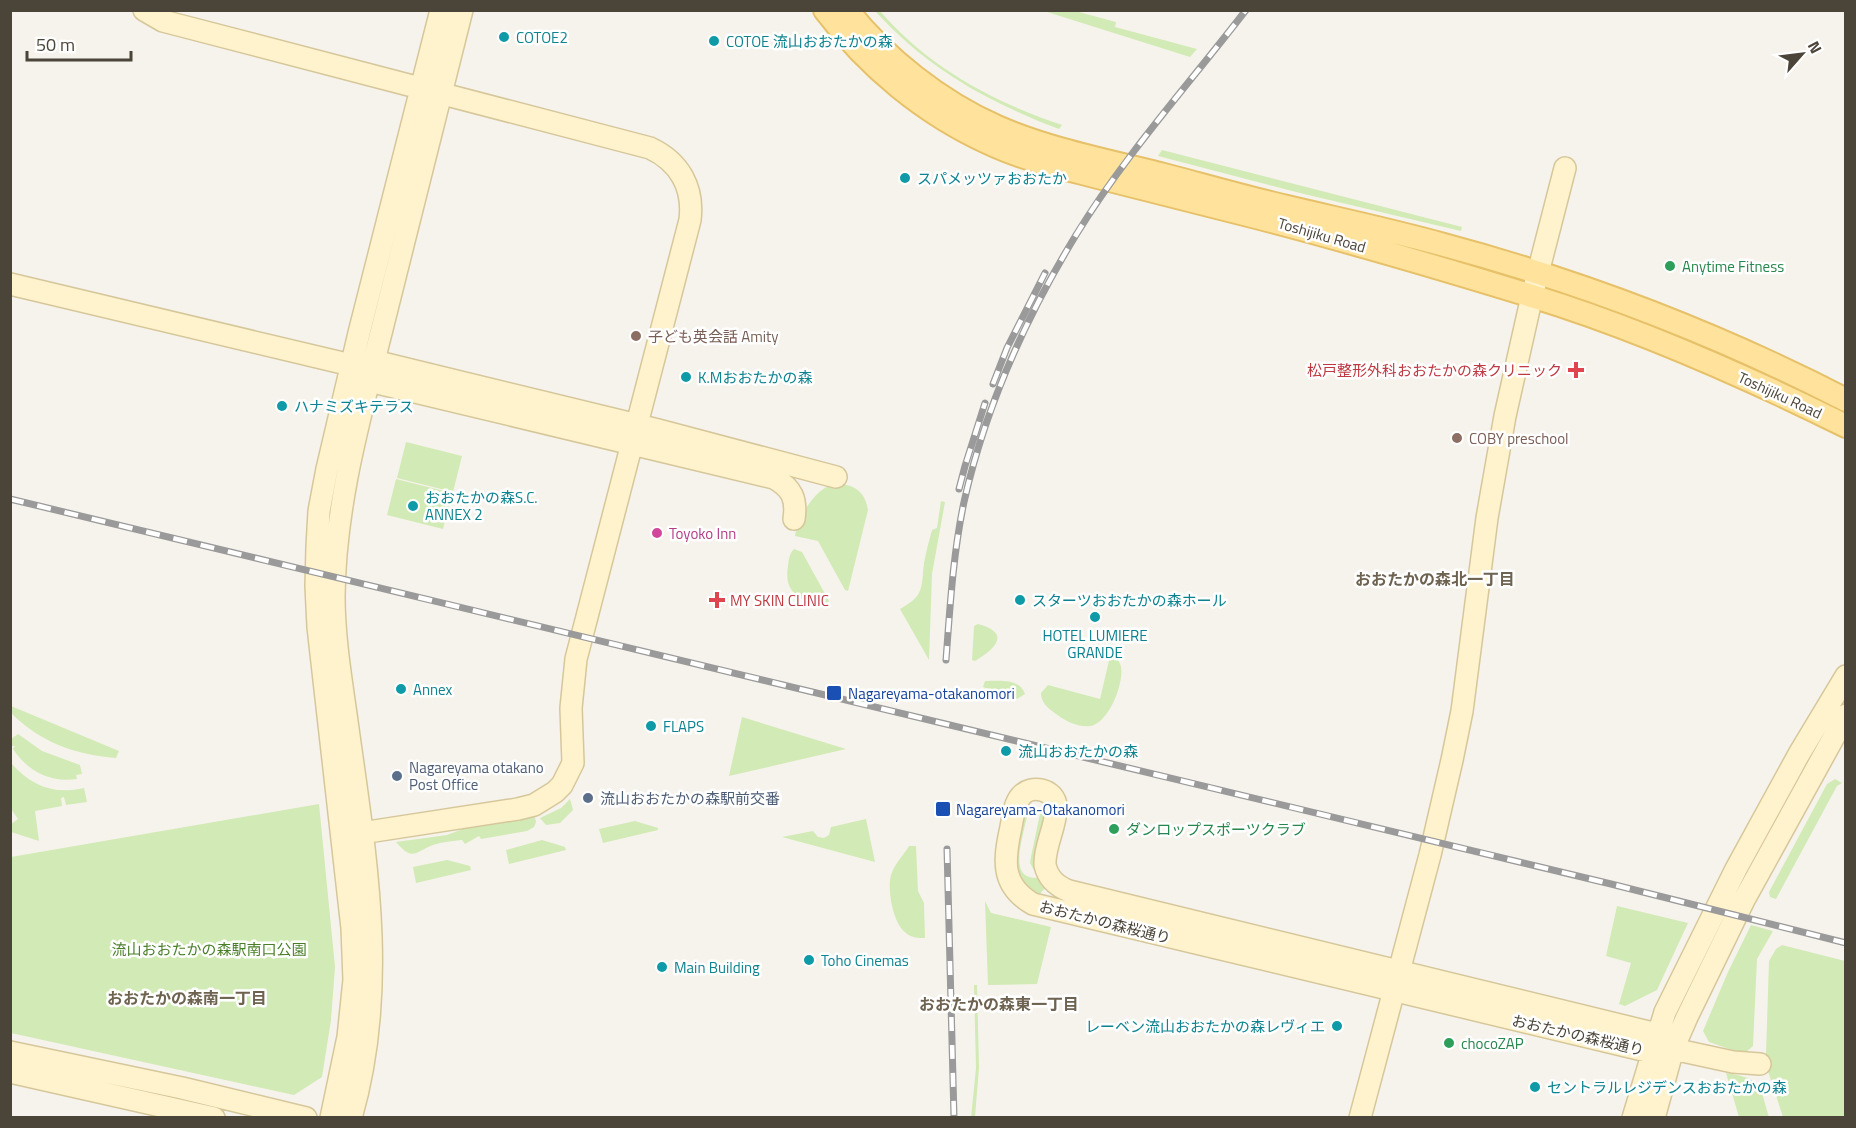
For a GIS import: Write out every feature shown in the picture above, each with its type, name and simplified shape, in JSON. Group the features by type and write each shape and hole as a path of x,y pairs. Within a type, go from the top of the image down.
{"main road":[{"name":"Toshijiku Road","path":"825,10 841,32 891,80 951,123 990,144 1034,160 1288,225 1532,296 1617,324 1683,351 1845,426"},
{"name":"Toshijiku Road","path":"848,10 874,40 905,69 965,111 996,126 1058,148 1290,208 1407,235 1539,272 1682,325 1845,400"}],"street":[{"path":"144,10 172,23 650,148 672,162 684,178 689,191 690,220 576,659 571,708 573,763 562,785 534,805 518,809 342,836"},
{"path":"331,1118 348,1037 354,980 352,928 321,663 316,586 319,511 351,365 441,10"},
{"path":"351,1118 369,1034 373,976 372,922 363,832 341,676 334,598 337,545 345,485 371,371 462,10"},
{"path":"1360,1118 1430,855 1452,760 1461,711 1487,518 1505,416 1532,296 1565,168"},
{"path":"10,284 635,434 836,477"},
{"path":"635,434 774,478 788,486 793,493 794,519"},
{"path":"1633,1118 1665,1012 1736,869 1845,676"},
{"path":"1654,1118 1673,1049 1744,900 1845,714"},
{"path":"1033,789 1050,793 1056,804 1045,858 1046,871 1050,878 1048,890 1041,897 1027,900 1013,886 1005,866 1017,802 1023,793 1033,789"},
{"name":"おおたかの森桜通り","path":"1050,878 1061,888 1069,891 1397,982"},
{"name":"おおたかの森桜通り","path":"1027,900 1046,908 1397,982 1673,1049"},
{"path":"1673,1049 1727,1061 1760,1064"},
{"path":"10,1052 182,1088 306,1118"},
{"path":"10,1072 214,1118"}],"green space":[{"path":"875,11 880,11 899,31 940,66 987,94 1062,125 1059,129 1032,118 983,95 960,81 916,50"},
{"path":"1044,11 1075,11 1116,22 1115,27 1197,49 1190,57"},
{"path":"1162,150 1462,227 1461,231 1304,194 1158,156"},
{"path":"1628,314 1649,320 1845,408 1845,417 1681,341"},
{"path":"1694,316 1829,377 1828,380 1692,319"},
{"path":"406,442 462,456 453,492 397,478"},
{"path":"396,479 452,493 443,529 387,515"},
{"path":"838,483 858,490 868,510 848,591 845,590 818,541 795,536 804,511 816,495 830,485"},
{"path":"941,501 945,502 932,574 929,660 900,609 918,595 922,585 924,563 932,530 937,528"},
{"path":"794,549 802,552 829,601 826,605 803,599 792,590 787,576 791,553"},
{"path":"978,624 995,632 997,641 989,651 975,661 972,660 974,626"},
{"path":"1111,652 1120,665 1120,683 1114,701 1098,723 1082,726 1072,723 1060,717 1042,700 1041,693 1048,685 1100,699"},
{"path":"985,681 1014,683 1019,685 1025,694 1017,699 983,687"},
{"path":"11,706 119,751 116,758 86,754 59,745 34,732 11,713"},
{"path":"742,717 846,749 729,776"},
{"path":"18,734 42,751 80,765 82,774 76,775 77,779 57,779 32,769 13,749 15,746 12,746 11,739"},
{"path":"11,763 27,778 44,787 63,790 84,788 87,802 66,805 64,797 61,798 62,806 35,811 39,841 11,832 11,824 18,819 11,809"},
{"path":"1835,779 1842,783 1837,786 1776,899 1770,897 1769,892 1827,784"},
{"path":"570,799 573,810 560,823 546,825 540,818 561,808"},
{"path":"1030,801 1019,860 1024,874 1041,879 1045,888 1038,896 1034,896 1017,877 1014,862 1022,808"},
{"name":"流山おおたかの森駅南口公園","path":"319,804 335,967 331,1020 322,1077 294,1095 11,1033 11,857"},
{"path":"1042,804 1046,804 1046,819 1042,826 1034,870 1030,863"},
{"path":"534,813 536,822 534,827 527,831 481,839 479,836 465,844 462,840 440,843 414,854 406,852 396,842 447,835 476,824"},
{"path":"866,819 875,862 782,837 813,831 818,837 824,838 829,835 831,827"},
{"path":"635,821 658,828 658,830 603,843 599,829"},
{"path":"542,840 565,847 566,850 509,864 506,850"},
{"path":"909,846 916,846 918,891 924,903 925,938 911,936 901,929 894,915 891,898 891,875"},
{"path":"447,860 470,866 471,870 416,883 413,867"},
{"path":"985,901 991,913 1051,927 1037,984 988,985"},
{"path":"1617,906 1688,923 1657,990 1625,1006 1619,1004 1631,963 1606,956"},
{"path":"1751,925 1773,931 1757,959 1753,1046 1744,1054 1709,1042 1703,1031"},
{"path":"1782,945 1845,961 1845,1117 1783,1117 1768,1071 1766,1054 1769,961 1776,949"},
{"path":"974,985 977,985 979,1067 975,1117 971,1118 976,1068"},
{"path":"1726,1073 1747,1078 1758,1085 1769,1117 1739,1117"}],"railway":[{"path":"946,660 955,561 964,502 983,432 1024,331 1076,235 1115,176 1246,10"},
{"path":"993,384 1007,348 1045,273"},
{"path":"959,489 985,403"},
{"path":"10,499 1611,884 1846,943"},
{"path":"947,849 954,1118"}],"place":[{"name":"COTOE2","path":"504,37"},
{"name":"COTOE 流山おおたかの森","path":"714,41"},
{"name":"スパメッツァおおたか","path":"905,178"},
{"name":"Anytime Fitness","path":"1670,266"},
{"name":"子ども英会話 Amity","path":"636,336"},
{"name":"松戸整形外科おおたかの森クリニック","path":"1576,370"},
{"name":"K.Mおおたかの森","path":"686,377"},
{"name":"ハナミズキテラス","path":"282,406"},
{"name":"COBY preschool","path":"1457,438"},
{"name":"おおたかの森S.C. ANNEX 2","path":"413,506"},
{"name":"Toyoko Inn","path":"657,533"},
{"name":"MY SKIN CLINIC","path":"717,600"},
{"name":"スターツおおたかの森ホール","path":"1020,600"},
{"name":"HOTEL LUMIERE GRANDE","path":"1095,617"},
{"name":"Annex","path":"401,689"},
{"name":"Nagareyama-otakanomori","path":"834,693"},
{"name":"FLAPS","path":"651,726"},
{"name":"流山おおたかの森","path":"1006,751"},
{"name":"Nagareyama otakano Post Office","path":"397,776"},
{"name":"流山おおたかの森駅前交番","path":"588,798"},
{"name":"Nagareyama-Otakanomori","path":"943,809"},
{"name":"ダンロップスポーツクラブ","path":"1114,829"},
{"name":"Toho Cinemas","path":"809,960"},
{"name":"Main Building","path":"662,967"},
{"name":"レーベン流山おおたかの森レヴィエ","path":"1337,1026"},
{"name":"chocoZAP","path":"1449,1043"},
{"name":"セントラルレジデンスおおたかの森","path":"1535,1087"}],"district":[{"name":"おおたかの森北一丁目","path":"1435,579"},
{"name":"おおたかの森南一丁目","path":"187,998"},
{"name":"おおたかの森東一丁目","path":"999,1004"}]}
